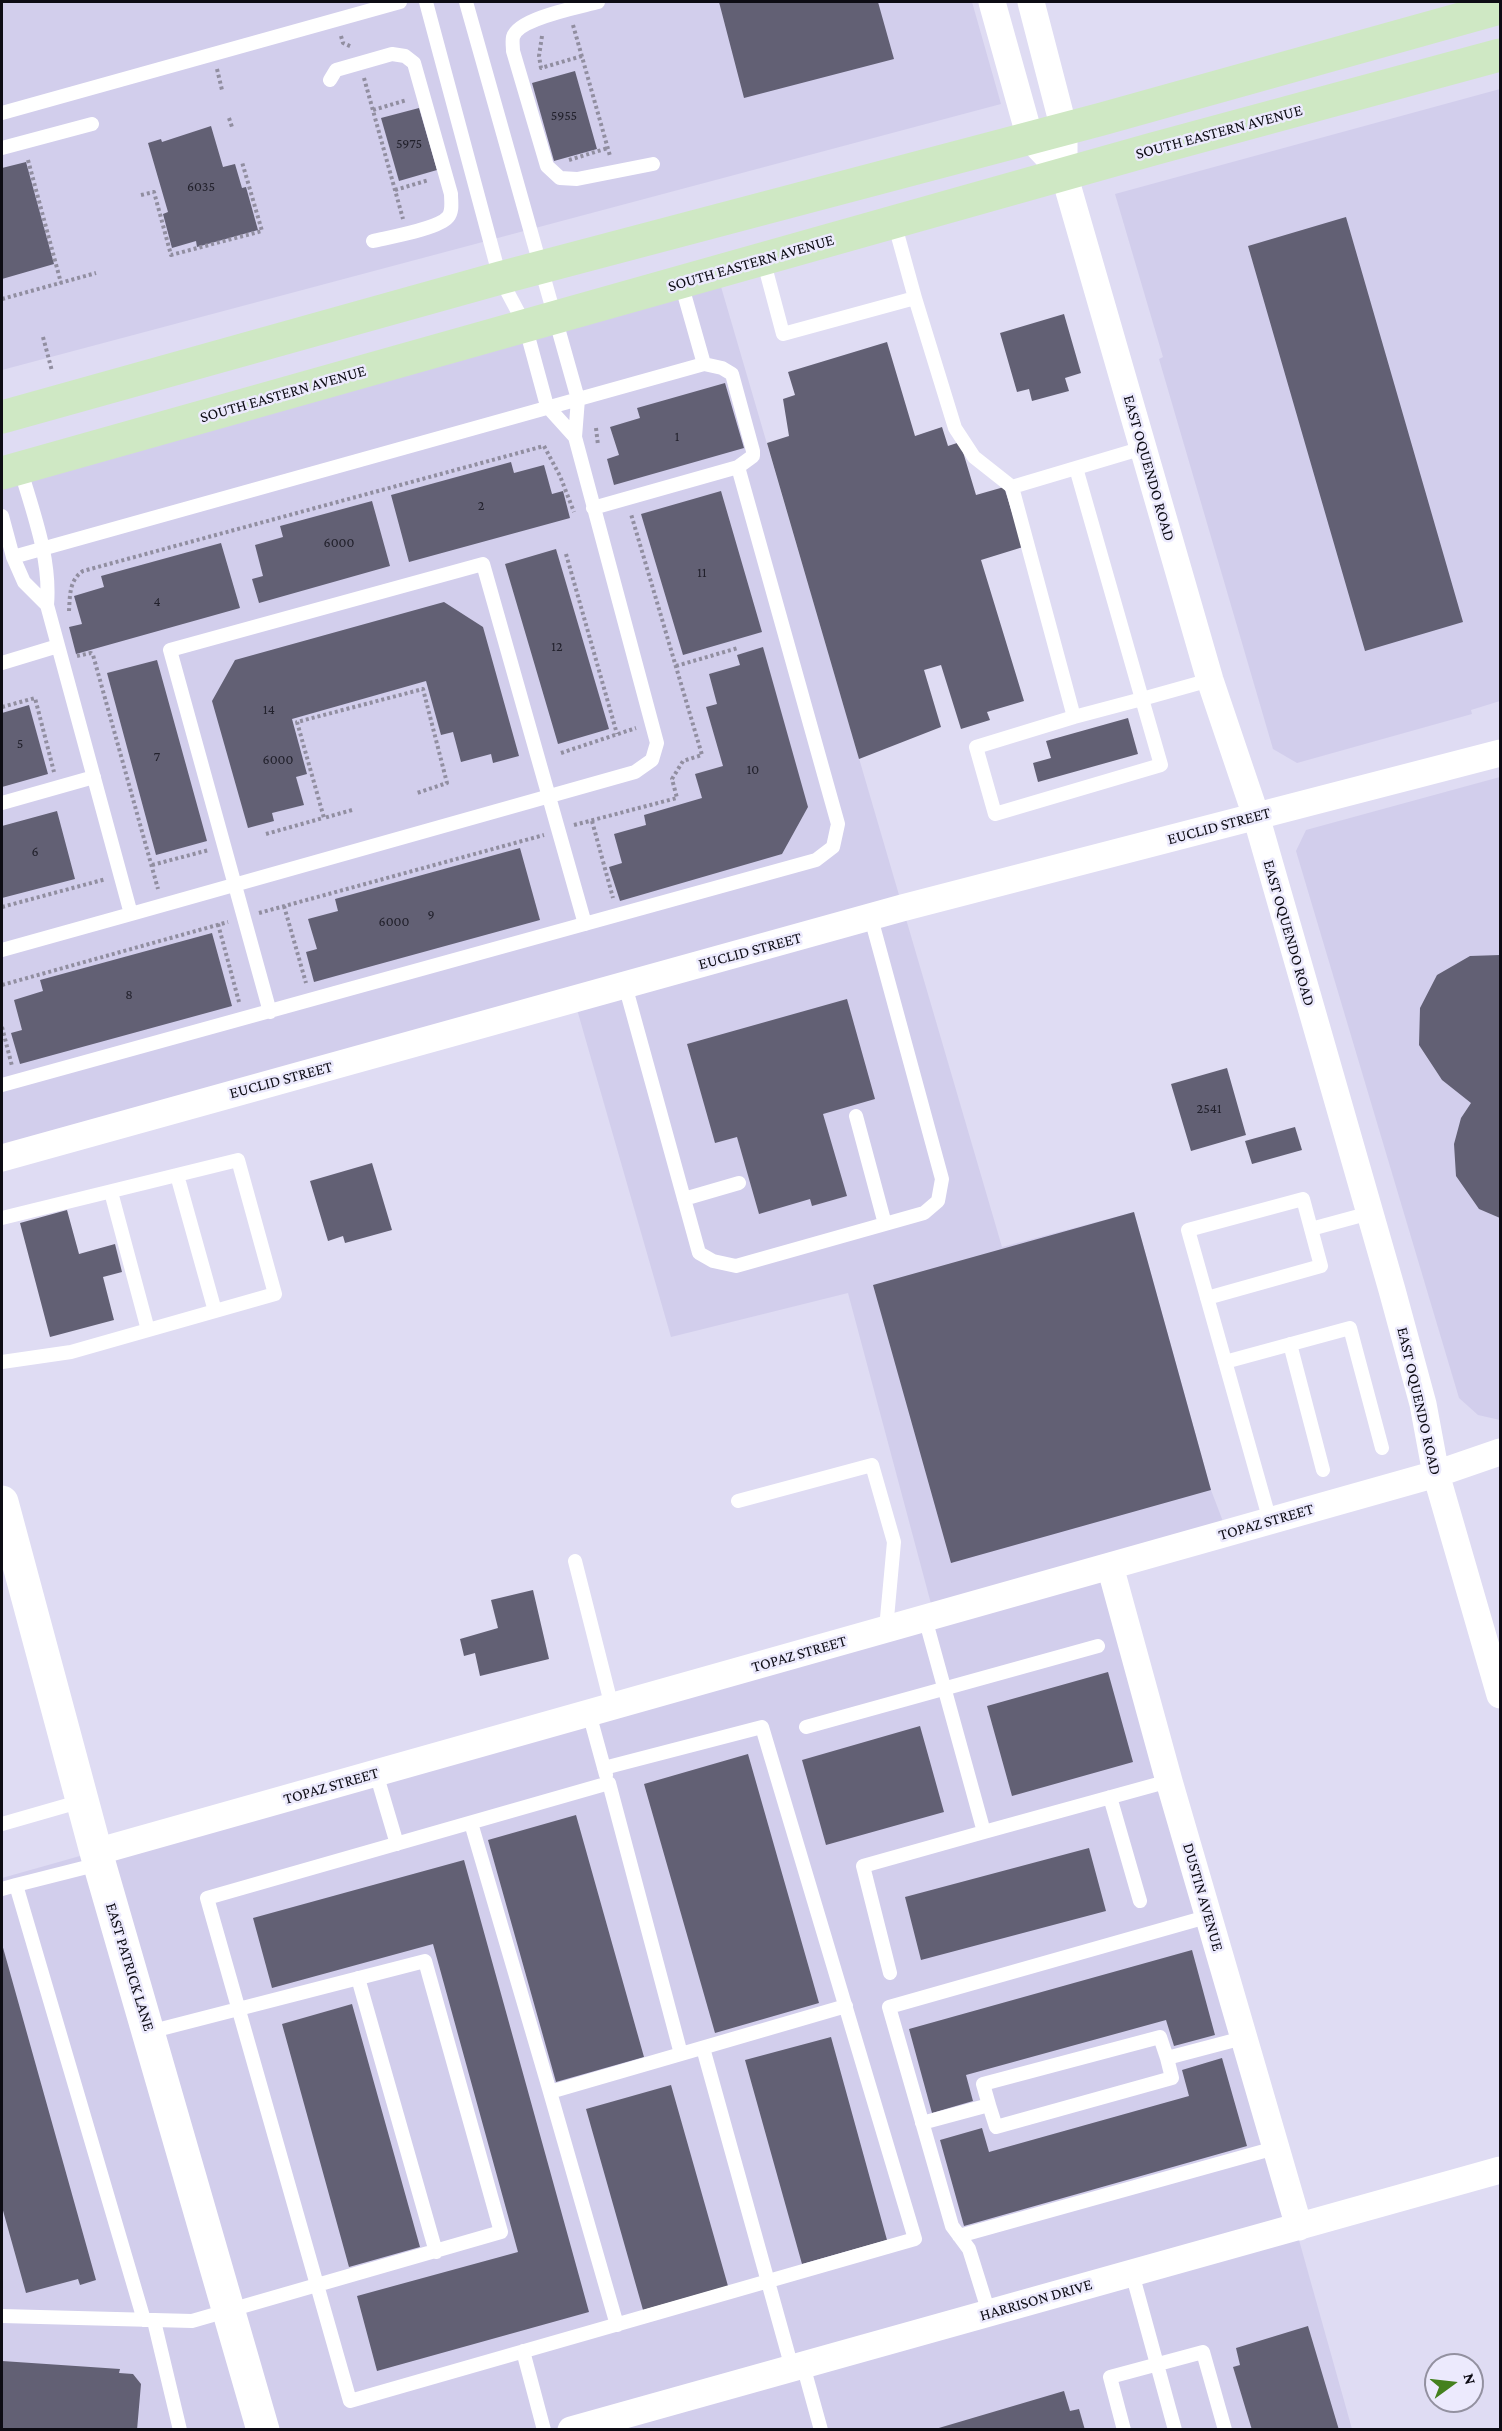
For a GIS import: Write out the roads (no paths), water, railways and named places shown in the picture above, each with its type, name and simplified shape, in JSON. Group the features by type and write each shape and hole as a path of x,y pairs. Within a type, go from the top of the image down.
{"main road":[{"path":"2,417 500,278 1064,129 1500,8"},
{"name":"SOUTH EASTERN AVENUE","path":"11,471 1064,174 1500,55"},
{"name":"EAST PATRICK LANE","path":"2,1502 97,1858 263,2430"}],"street":[{"name":"EAST OQUENDO ROAD","path":"992,2 1030,138 1064,174"},
{"name":"EAST OQUENDO ROAD","path":"1031,2 1064,129 1064,174 1210,680 1256,816 1370,1213 1423,1404 1436,1474 1500,1695"},
{"name":"EUCLID STREET","path":"2,1158 871,918 1256,816 1498,758"},
{"name":"TOPAZ STREET","path":"97,1858 376,1773 1436,1474 1500,1452"},
{"name":"DUSTIN AVENUE","path":"1110,1566 1169,1781 1299,2227"},
{"name":"HARRISON DRIVE","path":"571,2430 620,2423 797,2367 1500,2170"}],"lane":[{"path":"2,113 400,2"},
{"path":"2,950 634,772 652,760 657,743 575,437 578,399 539,322 500,278 426,2"},
{"path":"466,2 540,268 539,322 548,406 575,437"},
{"path":"598,2 532,21 521,26 513,36 513,51 547,166 560,178 577,179 653,164"},
{"path":"330,80 336,70 392,54 405,56 414,63 451,194 452,211 446,219 373,241"},
{"path":"2,148 92,124"},
{"path":"894,222 955,428 974,457 1012,487 1074,717"},
{"path":"763,259 783,334 915,298"},
{"path":"681,283 704,364"},
{"path":"13,557 704,364 722,368 732,374 753,456 738,467 593,508"},
{"path":"1012,487 1143,448"},
{"path":"2,1085 816,860 833,847 838,824 738,467"},
{"path":"1077,468 1142,699 1161,765 995,814 976,747 1074,717 1142,699 1210,680"},
{"path":"11,471 43,549 49,583 47,605 131,914"},
{"path":"2,516 13,557 24,582 47,605"},
{"path":"270,1012 170,650 483,564 585,924"},
{"path":"2,663 58,646"},
{"path":"2,803 94,777"},
{"path":"625,985 699,1253 713,1262 736,1266 924,1213 938,1201 942,1179 871,918"},
{"path":"856,1116 885,1224"},
{"path":"2,1218 238,1160 275,1294 71,1352 2,1362"},
{"path":"177,1175 215,1311"},
{"path":"684,1199 739,1183"},
{"path":"111,1192 148,1330"},
{"path":"1207,1298 1321,1266 1303,1198 1188,1230 1207,1298 1225,1362 1270,1521"},
{"path":"1311,1229 1370,1213"},
{"path":"1225,1362 1350,1328 1382,1448"},
{"path":"1290,1344 1323,1470"},
{"path":"738,1501 872,1466 894,1542 886,1629"},
{"path":"575,1561 600,1710 604,1768 681,2054"},
{"path":"926,1618 984,1832"},
{"path":"807,1727 1098,1647"},
{"path":"604,1768 762,1727 915,2239 350,2401 207,1898 609,1783"},
{"path":"376,1773 397,1844"},
{"path":"890,1973 863,1866 1169,1781"},
{"path":"1110,1797 1140,1901"},
{"path":"2,1824 82,1801"},
{"path":"471,1822 617,2325"},
{"path":"2,1889 97,1858"},
{"path":"16,1885 149,2320 180,2430"},
{"path":"989,2313 969,2249 952,2226 889,2007 1210,1916"},
{"path":"2,2316 192,2322 501,2232 425,1961 149,2032"},
{"path":"358,1978 436,2252"},
{"path":"550,2092 846,2006"},
{"path":"1160,2037 1167,2058 1172,2078 996,2127 983,2084 1160,2037"},
{"path":"1167,2058 1243,2038"},
{"path":"703,2048 767,2282 821,2430"},
{"path":"922,2123 989,2105"},
{"path":"959,2236 1275,2148"},
{"path":"1132,2273 1175,2430"},
{"path":"523,2351 544,2430"},
{"path":"1124,2430 1110,2378 1203,2352 1225,2430"}]}
